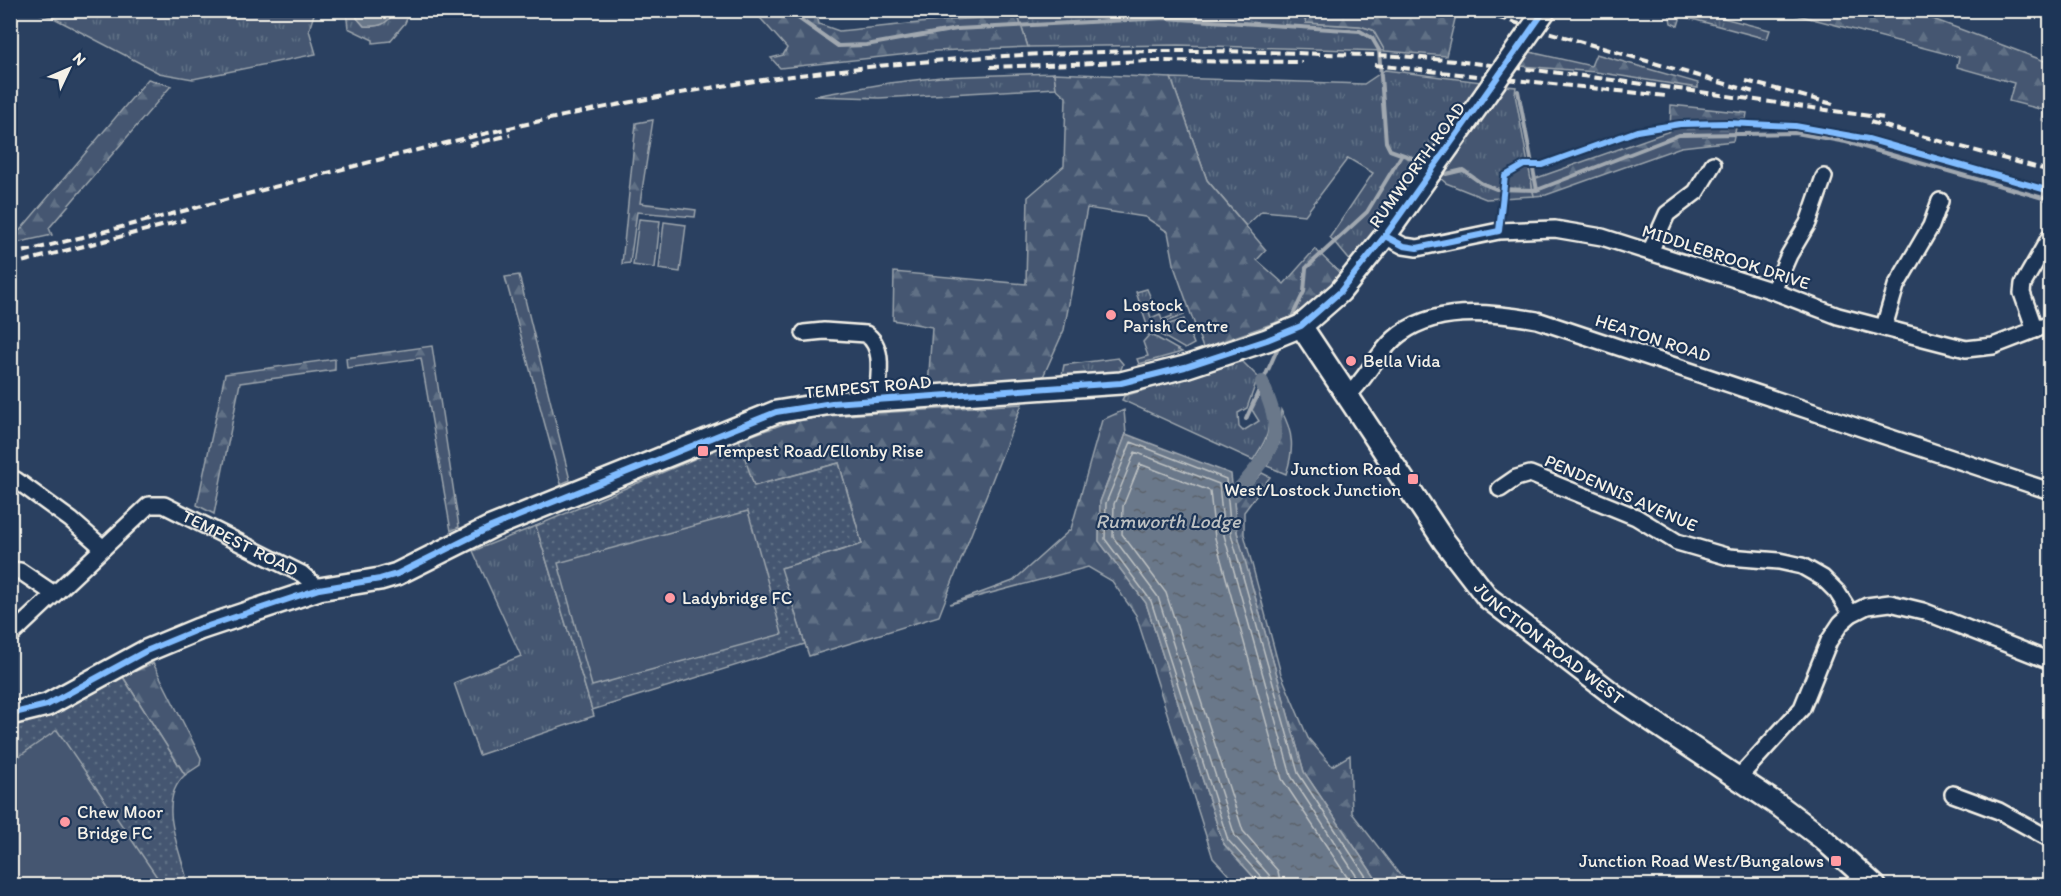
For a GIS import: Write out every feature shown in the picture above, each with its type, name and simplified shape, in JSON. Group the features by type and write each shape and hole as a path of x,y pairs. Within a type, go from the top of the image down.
{"street":[{"name":"RUMWORTH ROAD","path":"1301,326 1340,292 1385,236 1545,10"},
{"path":"1650,252 1667,214 1696,192 1696,177 1713,164"},
{"path":"1773,291 1789,255 1825,195 1824,177"},
{"path":"1884,327 1896,286 1942,210"},
{"name":"MIDDLEBROOK DRIVE","path":"1385,236 1404,246 1417,248 1499,231 1555,229 1602,237 1773,291 1838,316 1966,350 1993,346 2050,324"},
{"path":"2035,330 2022,293 2023,284 2047,255 2050,237"},
{"name":"HEATON ROAD","path":"1347,396 1361,384 1378,356 1395,338 1414,326 1465,313 1495,313 1537,320 2050,491"},
{"name":"JUNCTION ROAD WEST","path":"1301,326 1444,542 1488,598 1618,698 1739,777 1822,838 1875,885"},
{"name":"TEMPEST ROAD","path":"10,636 149,505 155,503 164,505 302,574 319,589 397,574 490,527 750,421 801,407 877,399 1120,383 1185,367 1267,340 1301,326"},
{"path":"804,333 824,331 866,334 871,338 879,356 877,399"},
{"name":"PENDENNIS AVENUE","path":"1500,489 1516,478 1530,474 1636,518 1677,542 1729,557 1779,561 1802,566 1822,578 1837,592 1851,614"},
{"path":"15,477 103,548"},
{"path":"10,570 20,571 54,594"},
{"path":"10,714 47,705 146,651 199,628 319,589"},
{"path":"1739,777 1802,708 1808,698 1829,641 1851,614 1867,606 1890,603 1935,615 2050,661"},
{"path":"1953,794 1999,811 2050,839"}],"green space":[{"path":"1165,10 1303,11 1306,23 1360,26 1373,30 1385,51 1178,45 1028,47 1018,16 1164,13"},
{"path":"1440,10 1456,15 1446,56 1385,51 1373,30 1360,26 1306,23 1303,11"},
{"path":"31,11 315,11 309,30 316,54 193,79 159,73 52,17"},
{"path":"346,11 356,11 357,18 364,26 370,26 386,22 394,11 410,11 405,23 390,41 373,43 373,40 348,28"},
{"path":"754,11 816,11 819,24 839,31 1018,16 1028,47 936,51 780,68 771,58 783,55 787,48"},
{"path":"1669,11 1696,11 1770,30 1767,39 1681,16 1678,26 1671,23"},
{"path":"1782,11 1912,11 2050,63 2050,124 2042,120 2044,110 2009,101 2014,83 1957,67 1959,57"},
{"path":"1530,52 1591,66 1596,54 1698,83 1698,88 1596,72 1521,66"},
{"path":"1385,70 1482,82 1352,263 1330,237 1373,173 1348,158 1305,215 1262,211 1246,226 1207,180 1171,78 1364,84"},
{"path":"1054,73 1056,88 879,98 814,96 941,77"},
{"path":"1054,73 1171,78 1207,180 1266,250 1257,260 1284,284 1315,249 1342,275 1319,300 1300,314 1203,348 1175,269 1168,232 1145,217 1087,208 1064,330 1041,381 928,388 932,327 893,320 894,272 1026,284 1028,197 1064,166 1066,97 1056,88"},
{"path":"148,79 171,86 49,228 52,235 11,244 11,241"},
{"path":"1506,86 1516,87 1515,94 1534,196 1486,199 1446,183 1439,177"},
{"path":"1671,105 1747,113 1746,119 1738,119 1733,141 1681,147 1546,195 1534,196 1531,180 1670,131"},
{"path":"653,120 640,203 696,210 695,217 637,212 630,263 622,264 636,123"},
{"path":"639,219 660,221 655,268 633,265"},
{"path":"664,222 686,225 680,272 659,269"},
{"path":"519,275 570,480 561,484 505,277"},
{"path":"1147,289 1153,303 1147,305 1151,318 1160,314 1162,320 1172,316 1171,312 1181,308 1184,315 1152,327 1147,325 1136,292"},
{"path":"1184,319 1194,344 1185,349 1152,330"},
{"path":"1150,334 1182,352 1139,364 1137,359 1148,356 1143,342"},
{"path":"432,346 459,527 451,531 421,358 347,368 346,358"},
{"path":"1118,358 1123,364 1120,372 1062,375 1064,365"},
{"path":"335,359 335,370 240,383 214,514 197,505 225,374"},
{"path":"1242,361 1258,377 1247,408 1238,413 1239,427 1243,431 1259,421 1252,410 1261,392 1269,420 1267,434 1253,460 1122,400 1124,396"},
{"path":"1022,404 939,616 809,656 780,568 862,544 839,463 753,486 739,440 786,423 828,416"},
{"path":"1124,410 1126,434 1100,502 1099,541 1146,603 1223,843 1261,885 1238,885 1213,858 1136,615 1112,581 1088,567 950,604 1013,581 1071,529 1102,420"},
{"path":"1281,410 1288,426 1291,442 1286,474 1267,466 1279,443"},
{"path":"739,440 754,486 839,463 862,544 781,568 805,644 592,710 536,526"},
{"path":"1262,473 1270,477 1244,512 1244,534 1281,674 1308,738 1332,766 1350,755 1352,813 1399,874 1418,885 1380,885 1304,772 1237,532 1234,502"},
{"name":"Ladybridge FC","path":"748,511 782,634 592,686 558,563"},
{"path":"536,526 594,716 479,755 454,683 521,656 473,551"},
{"path":"153,663 201,758 200,765 185,775 123,677"},
{"path":"115,675 123,677 185,775 177,785 172,797 171,810 175,837 186,876 171,885 11,886 11,725 43,715"},
{"name":"Chew Moor Bridge FC","path":"57,730 161,883 157,885 11,885 11,762"}],"water":[{"path":"356,10 394,11 386,22 364,26 357,18"},
{"name":"Rumworth Lodge","path":"1126,434 1231,474 1237,532 1304,772 1380,885 1261,885 1223,843 1146,603 1099,541 1100,502"}],"waterway":[{"path":"787,10 838,46 866,45 957,29 1165,18 1360,31 1372,38 1379,50 1386,142 1390,150 1412,158"},
{"path":"1518,91 1537,190"},
{"path":"1446,174 1463,170 1481,183 1496,189 1537,190 1679,135 1796,133 1846,142 2050,200"},
{"path":"1289,323 1304,292 1306,268 1367,212 1401,156"},
{"path":"1246,419 1280,343"},
{"path":"1234,495 1263,460 1274,437 1274,416 1262,382"}],"railway":[{"path":"1472,10 1757,93"},
{"path":"10,255 399,155 594,109 792,76 981,57 1171,51 1383,55 1590,77 1885,118"},
{"path":"990,67 1150,61 1302,62"},
{"path":"1374,65 1666,96"},
{"path":"1746,81 1833,104"},
{"path":"1870,122 2050,171"},
{"path":"469,145 510,135"},
{"path":"10,265 185,220"}],"cycle path":[{"path":"10,714 47,705 146,651 199,629 319,589 397,574 491,527 776,412 832,403 1121,383 1185,367 1267,340 1301,326 1340,292 1385,236 1545,10"},
{"path":"1385,236 1404,246 1417,248 1499,231 1505,176 1524,165 1542,165 1637,131 1680,124 1728,123 1795,126 1868,139 2050,191"}],"place":[{"name":"Lostock Parish Centre","path":"1111,315"},
{"name":"Bella Vida","path":"1351,361"},
{"name":"Tempest Road/Ellonby Rise","path":"703,451"},
{"name":"Junction Road West/Lostock Junction","path":"1413,479"},
{"name":"Ladybridge FC","path":"670,598"},
{"name":"Chew Moor Bridge FC","path":"65,822"},
{"name":"Junction Road West/Bungalows","path":"1836,861"}]}
